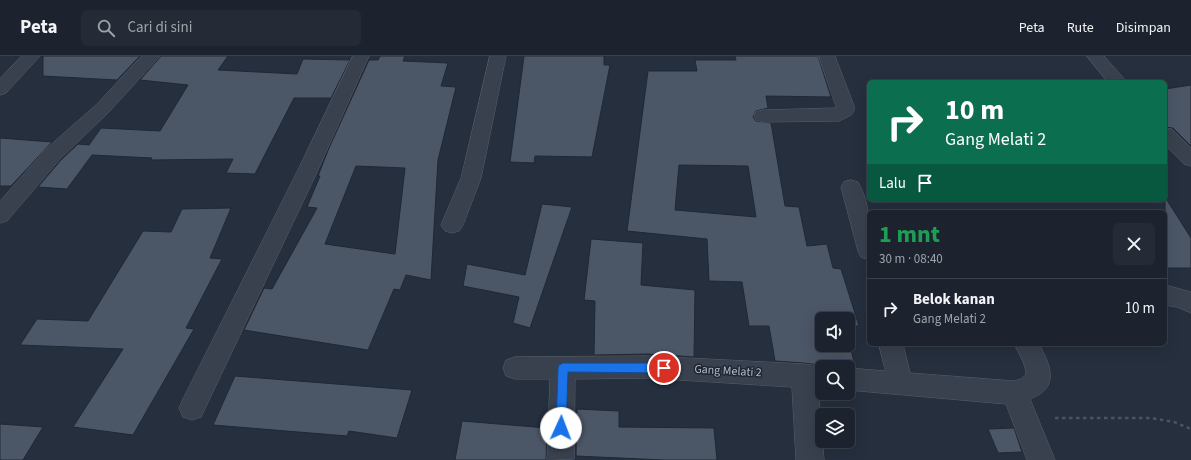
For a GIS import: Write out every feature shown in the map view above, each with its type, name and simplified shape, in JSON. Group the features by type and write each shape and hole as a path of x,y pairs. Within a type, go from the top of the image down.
{"street":[{"path":"0,88 32,56"},
{"path":"0,215 53,154 103,108 152,56"},
{"path":"192,408 307,172 361,56"},
{"path":"452,225 471,178 498,56"},
{"path":"763,116 839,115 845,111 845,106 828,56"},
{"path":"1095,56 1116,80"},
{"path":"1171,140 1191,159"},
{"path":"852,187 867,243"},
{"path":"1167,295 1182,298 1191,303"},
{"path":"891,346 900,383"},
{"path":"855,380 1014,393 1032,386 1038,379 1039,371 1027,346"},
{"name":"Gang Melati 2","path":"515,368 648,367 813,376"},
{"path":"560,459 563,368"},
{"path":"810,460 813,376"},
{"path":"1014,393 1026,418 1041,460"}],"path":[{"path":"1026,418 1152,418 1174,422 1191,429"}],"building":[{"path":"43,56 140,56 117,80 43,76"},
{"path":"161,56 228,56 218,70 297,74 303,59 350,60 331,98 294,98 255,174 226,173 233,159 151,160 152,158 92,155 67,189 38,187 61,160 78,144 89,145 101,128 160,131 188,85 140,80"},
{"path":"380,56 405,56 403,61 448,63 441,86 456,87 438,160 431,280 406,275 400,290 394,289 368,350 244,330 264,288 272,289 317,208 307,207 320,176 318,176 329,148 369,60 378,60","holes":["356,166 405,168 395,254 325,244"]},
{"path":"524,56 604,56 604,65 610,65 592,157 535,156 534,163 510,162"},
{"path":"735,56 818,56 831,97 766,96 768,108 756,111 753,117 756,121 771,123 785,206 799,207 807,246 827,244 833,268 841,269 855,312 815,312 815,352 852,352 853,360 815,360 815,364 775,361 769,326 749,326 742,282 709,281 707,239 627,231 648,71 697,71 695,60 736,60","holes":["679,165 748,166 756,217 675,210"]},
{"path":"1191,85 1191,146 1173,128 1167,127 1167,89"},
{"path":"0,138 52,142 11,186 0,186"},
{"path":"1167,200 1191,238 1191,268 1167,268 1167,210 1165,210 1165,202 1167,202"},
{"path":"542,204 572,207 530,328 513,323 519,297 463,286 467,264 525,275"},
{"path":"231,208 210,258 222,259 186,328 194,329 133,435 73,427 123,349 20,345 37,319 88,321 143,231 171,232 182,209"},
{"path":"591,239 643,243 641,285 695,290 694,357 648,354 594,355 595,301 584,300"},
{"path":"855,313 859,326 855,326"},
{"path":"235,376 412,390 397,438 349,431 347,436 213,425"},
{"path":"577,409 619,411 619,427 714,428 717,460 664,460 576,456"},
{"path":"462,421 547,428 546,460 455,460"},
{"path":"0,424 43,427 23,460 0,460"},
{"path":"1014,428 1022,452 998,453 988,429"}],"route":[{"path":"561,428 563,368 664,368"}]}
